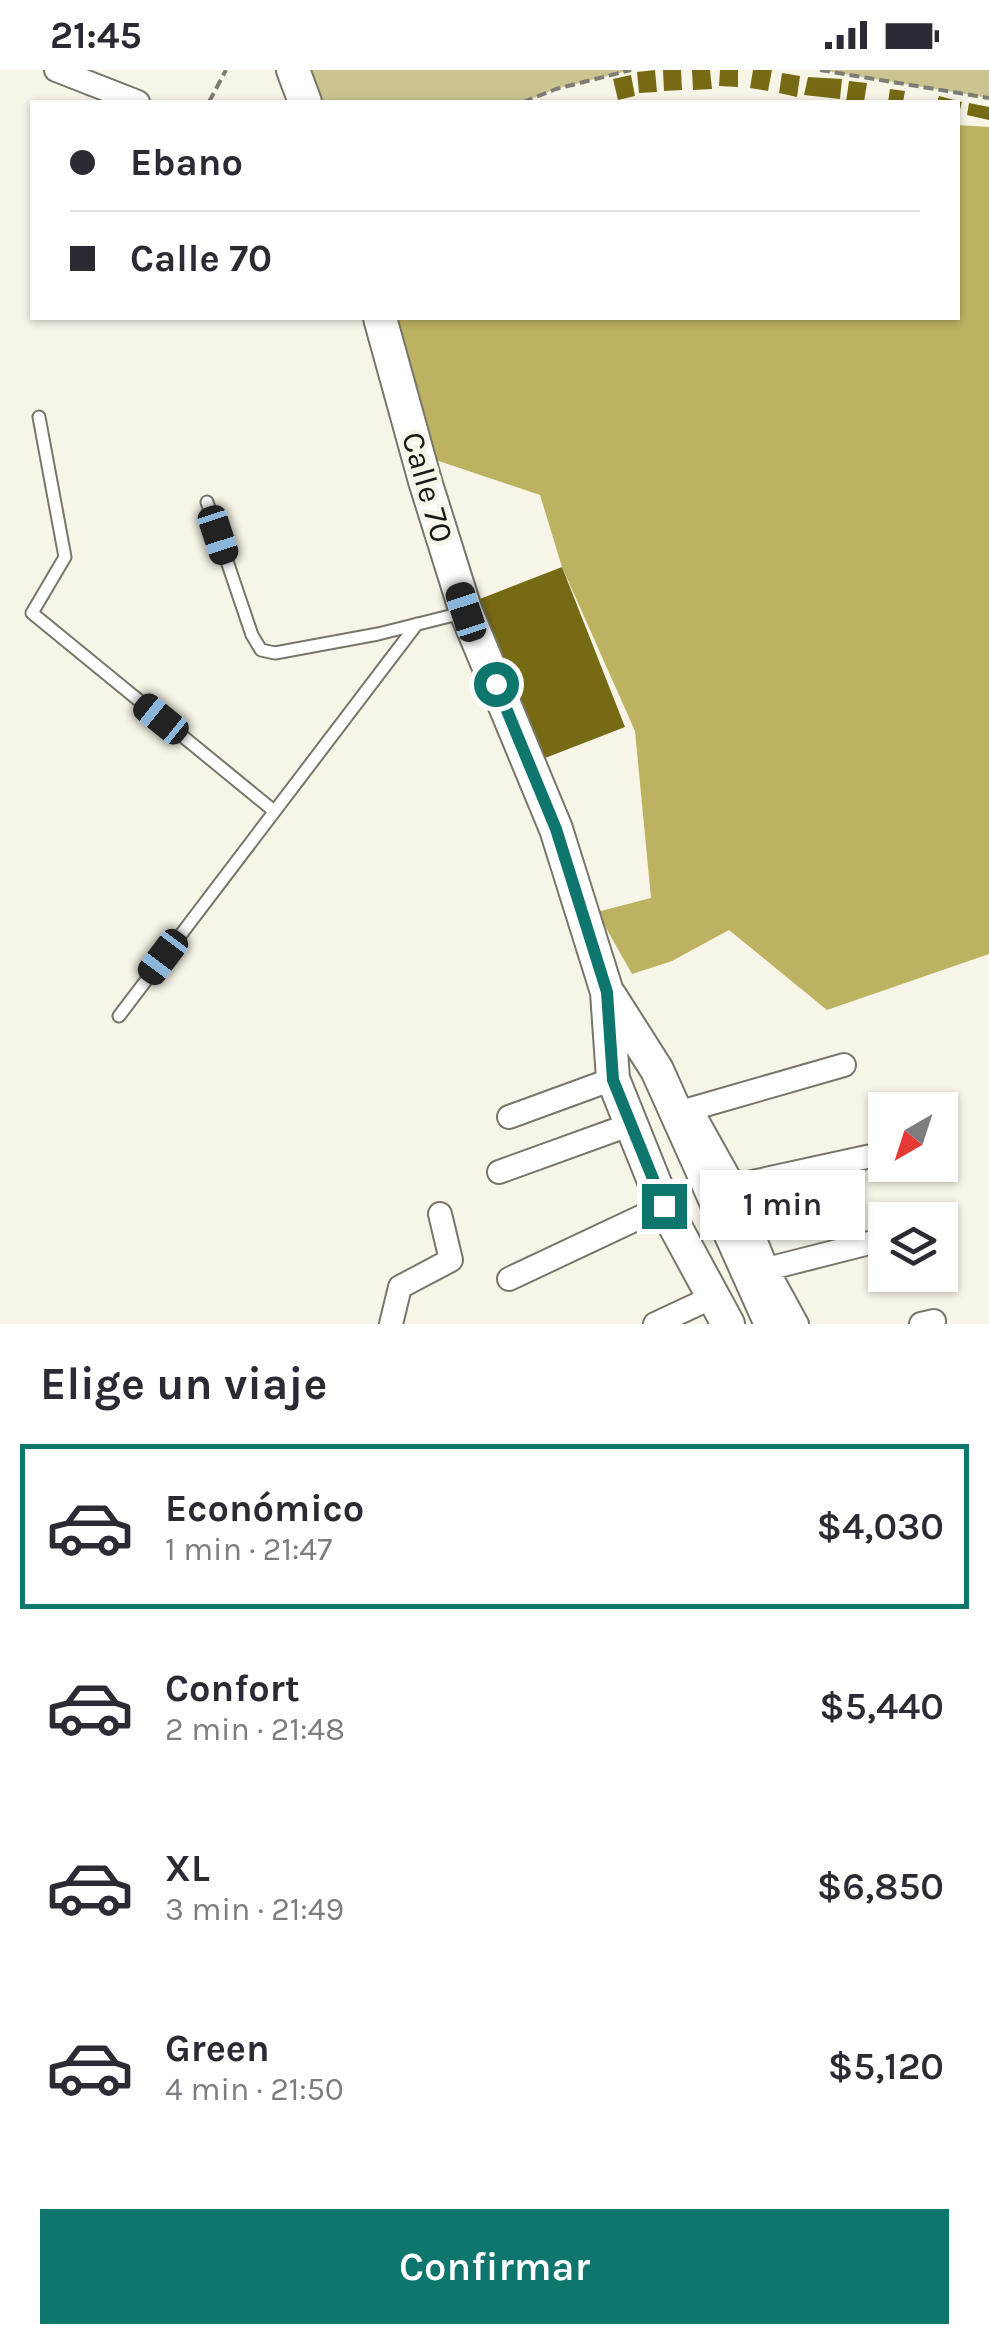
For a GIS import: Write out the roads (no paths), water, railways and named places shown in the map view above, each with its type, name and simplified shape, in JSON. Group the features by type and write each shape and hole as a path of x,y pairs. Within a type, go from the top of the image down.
{"main road":[{"path":"293,70 303,100"},
{"name":"Calle 70","path":"381,320 466,612 556,829 607,992 613,1080 668,1213 721,1310"},
{"name":"Calle 70","path":"607,992 657,1070 770,1324"}],"street":[{"path":"56,70 133,100"},
{"path":"797,1324 767,1270 734,1186 691,1109 844,1065"},
{"path":"508,1117 613,1080"},
{"path":"500,1172 629,1125"},
{"path":"734,1186 868,1157"},
{"path":"513,1284 668,1213"},
{"path":"392,1324 400,1287 451,1260 440,1214"},
{"path":"767,1270 868,1243"},
{"path":"654,1324 721,1310"},
{"path":"689,1324 721,1310"}],"lane":[{"path":"39,417 66,558 32,613 274,811"},
{"path":"207,502 252,635 262,650 275,654 466,612"},
{"path":"119,1016 417,624"}]}
